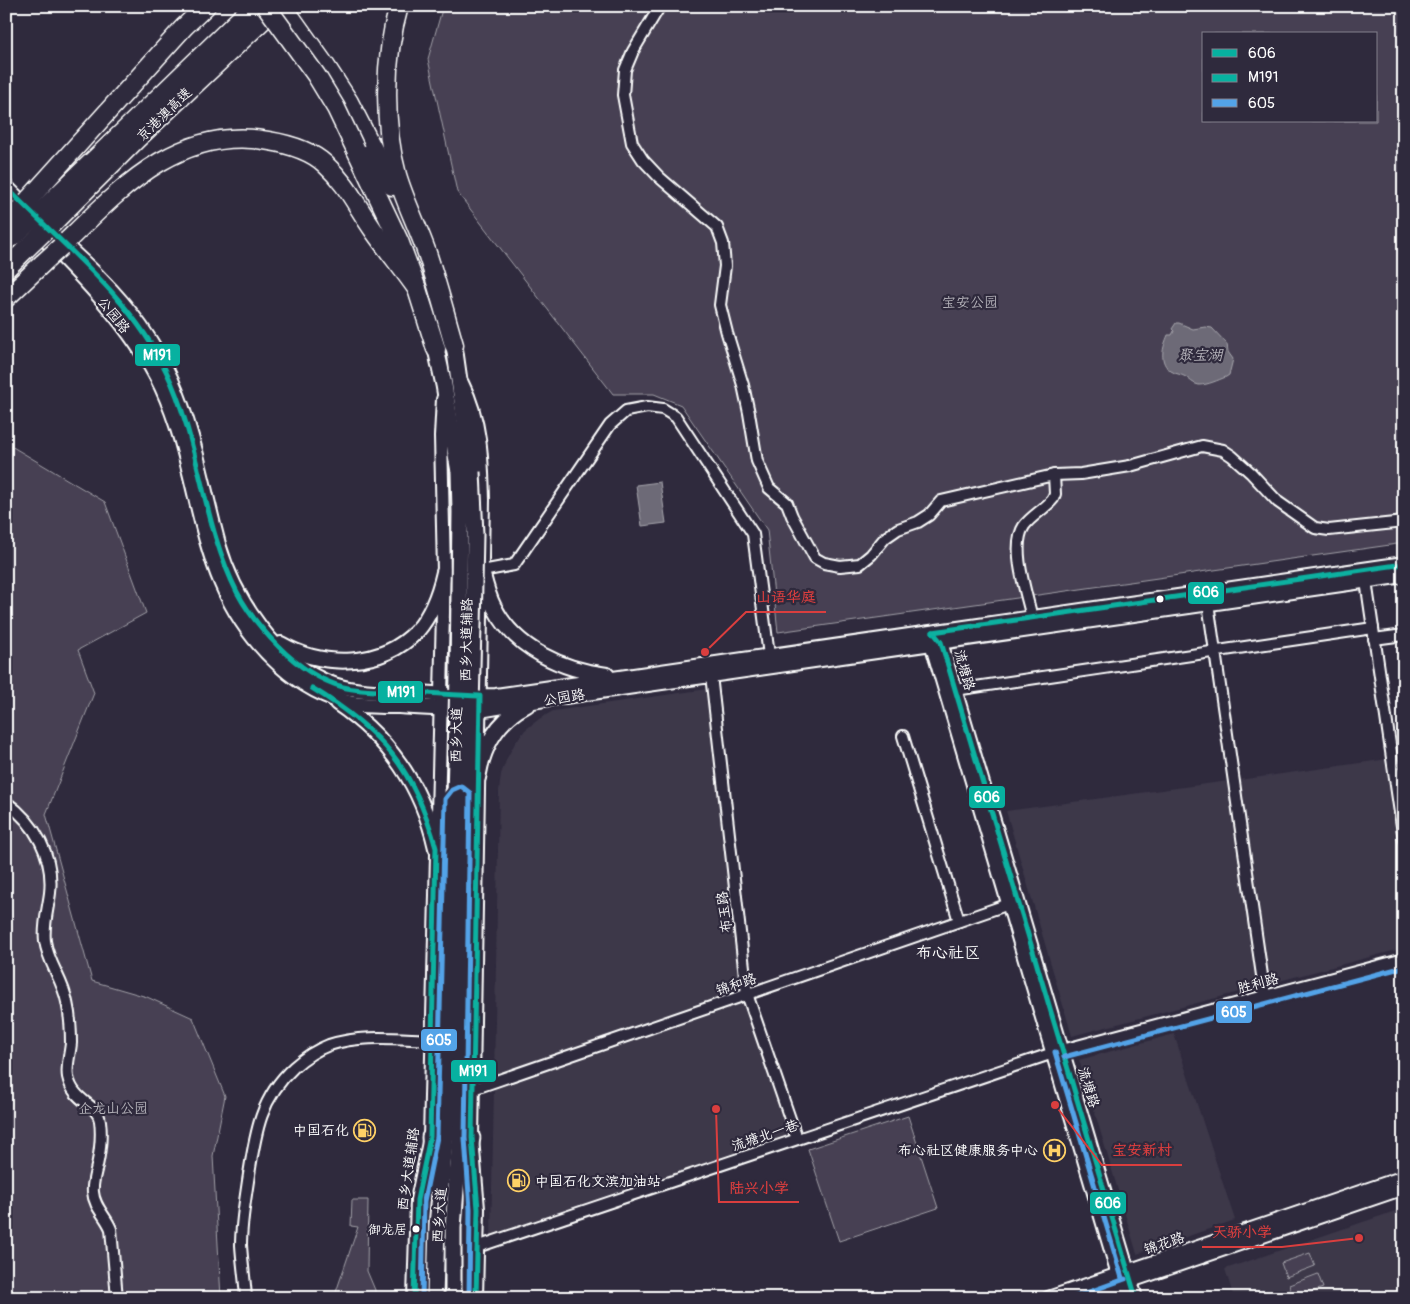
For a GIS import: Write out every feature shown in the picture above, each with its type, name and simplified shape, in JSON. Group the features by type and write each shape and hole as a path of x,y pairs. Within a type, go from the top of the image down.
{"highway":[{"path":"9,235 40,211 184,28 206,6"},
{"name":"京港澳高速","path":"40,211 253,6"},
{"path":"266,6 316,75 336,108 363,146 427,253"},
{"name":"京港澳高速","path":"40,211 138,138 278,6"},
{"path":"283,6 349,102 363,146 417,288 436,349"},
{"path":"399,6 389,48 388,80 391,152 398,177 427,253 454,344"},
{"path":"6,298 110,199 158,162 184,149 206,142 232,139 259,139 280,143 303,151 323,162 342,180 373,229 417,288"},
{"path":"6,269 25,250 40,211"}],"main road":[{"name":"公园路","path":"6,187 114,294 158,354 183,409 216,537 227,569 247,608 268,636 297,664 316,677 334,685 354,690 440,701 480,703 535,701 710,675 770,661"},
{"name":"公园路","path":"6,200 93,290 129,333 153,370 162,387 175,422 212,559 222,587 233,609 250,634 272,658 302,682 328,696 363,705 440,701"},
{"path":"454,344 459,377 465,472"},
{"path":"436,349 465,472"},
{"name":"西乡大道","path":"453,1298 454,1124 474,584 465,472"},
{"name":"公园路","path":"480,703 496,696 623,677 770,661 1208,603 1365,575 1404,564"},
{"path":"482,571 486,590 503,622 531,649 574,669 623,677"},
{"path":"268,636 290,648 318,658 353,660 379,654 405,642 417,631 435,604 444,572"},
{"name":"公园路","path":"935,639 1032,618 1365,575 1404,574"},
{"path":"328,696 369,728 397,760 420,797 430,823 436,848"},
{"path":"478,785 481,762 493,734 504,721 518,710 535,701"},
{"name":"西乡大道","path":"435,1298 437,1225 454,1124"},
{"path":"430,1137 437,1225"},
{"path":"453,1228 472,1138"}],"street":[{"path":"660,6 633,51 625,70 623,95 632,143 643,160 659,177 717,227 723,243 725,266 720,305 743,385 757,461 769,488 787,503 815,558 824,563 840,566 860,564 871,555 885,538 898,529 918,522 929,515 941,500 1054,475 1081,474 1130,466 1202,446 1223,450 1232,456 1278,502 1315,528 1329,530 1404,522"},
{"name":"西乡大道辅路","path":"459,377 469,396 480,442 483,500 472,1138 478,1209 476,1298"},
{"name":"西乡大道辅路","path":"414,1298 417,1200 430,1137 444,572 441,436 444,385"},
{"path":"482,571 514,565 610,425 626,412 647,407 663,409 676,417 753,534 770,661"},
{"path":"1032,618 1018,548 1020,534 1025,525 1053,499 1055,494 1054,475"},
{"path":"1365,575 1404,840"},
{"path":"1208,603 1265,996"},
{"path":"443,609 446,621 457,630 472,629 478,624 481,616"},
{"path":"955,690 1373,628"},
{"path":"1374,639 1404,635"},
{"name":"流塘路","path":"935,639 955,690 1057,1051 1125,1277 1136,1298"},
{"name":"流塘路","path":"935,639 1009,904 1057,1051"},
{"name":"布玉路","path":"710,675 747,994 797,1139"},
{"path":"902,736 959,921"},
{"path":"438,797 446,783 458,778 478,785"},
{"path":"6,802 18,810 30,823 40,838 46,855 50,873 50,891 44,925 45,942 49,958 60,978 71,1022 71,1044 67,1066 68,1078 72,1090 80,1099 96,1111 100,1118 100,1147 93,1192 96,1204 112,1229 117,1298"},
{"name":"锦和路","path":"473,1088 1009,904"},
{"name":"胜利路","path":"1057,1051 1404,959"},
{"path":"246,1298 241,1245 243,1218 255,1136 267,1101 277,1086 302,1061 328,1046 344,1041 360,1039 431,1040"},
{"name":"流塘北一巷","path":"477,1247 1057,1051"},
{"name":"锦花路","path":"1081,1298 1125,1277 1404,1177"},
{"name":"锦花路","path":"1048,1298 1125,1277 1404,1188"},
{"name":"流塘路","path":"1125,1277 1126,1298"}],"shaded area":[{"path":"707,689 742,991 494,1076 499,791 501,774 515,743 525,730 553,711"},
{"path":"1388,759 1404,878 1404,948 1268,984 1239,780"},
{"path":"1228,781 1258,987 1072,1036 1006,811"},
{"path":"744,1001 790,1136 491,1237 494,1087"},
{"path":"1174,1034 1235,1220 1137,1254 1079,1060"},
{"path":"1404,1208 1404,1298 1234,1298 1225,1269"}],"green space":[{"name":"宝安公园","path":"443,6 1404,6 1404,543 778,632 767,530 681,405 654,394 613,394 457,192 428,59"},
{"name":"企龙山公园","path":"6,443 105,502 146,613 78,650 94,693 46,814 92,981 147,997 193,1018 225,1096 213,1156 221,1298 6,1298"},
{"path":"908,1116 938,1208 839,1241 808,1149"},
{"path":"352,1200 368,1200 367,1271 375,1290 375,1298 334,1298 358,1227 351,1226"},
{"path":"1310,1253 1315,1266 1286,1277 1281,1263"},
{"path":"1318,1274 1323,1288 1293,1298 1289,1285"}],"water":[{"name":"聚宝湖","path":"1176,323 1193,329 1212,328 1227,344 1228,352 1233,359 1229,375 1213,382 1199,385 1167,367 1163,359 1163,349 1168,335 1172,335 1174,331 1172,329"},
{"path":"660,482 666,523 642,526 636,485"}],"transit line":[{"name":"M191","path":"6,187 94,273 134,319 151,344 166,371 187,425 208,510 225,566 246,607 273,641 308,671 334,684 350,689 480,696 472,1138 478,1209 476,1298"},
{"name":"606","path":"933,632 1404,564"},
{"name":"606","path":"933,632 941,642 1136,1298"},
{"name":"M191","path":"312,688 358,720 392,754 406,774 417,795 436,848 430,1137 417,1200 414,1298"},
{"name":"605","path":"422,1298 424,1201 437,1137 445,799 452,790 461,786 470,793 465,1138 470,1209 469,1298"},
{"name":"605","path":"1064,1057 1404,967"},
{"name":"605","path":"1055,1052 1122,1278"},
{"name":"605","path":"1072,1298 1125,1279"}],"place":[{"name":"山语华庭","path":"705,652"},
{"name":"宝安新村","path":"1055,1105"},
{"name":"陆兴小学","path":"716,1109"},
{"name":"中国石化","path":"365,1130"},
{"name":"布心社区健康服务中心","path":"1054,1150"},
{"name":"中国石化文滨加油站","path":"519,1181"},
{"name":"御龙居","path":"416,1229"},
{"name":"天骄小学","path":"1359,1238"}],"district":[{"name":"布心社区","path":"948,952"}]}
